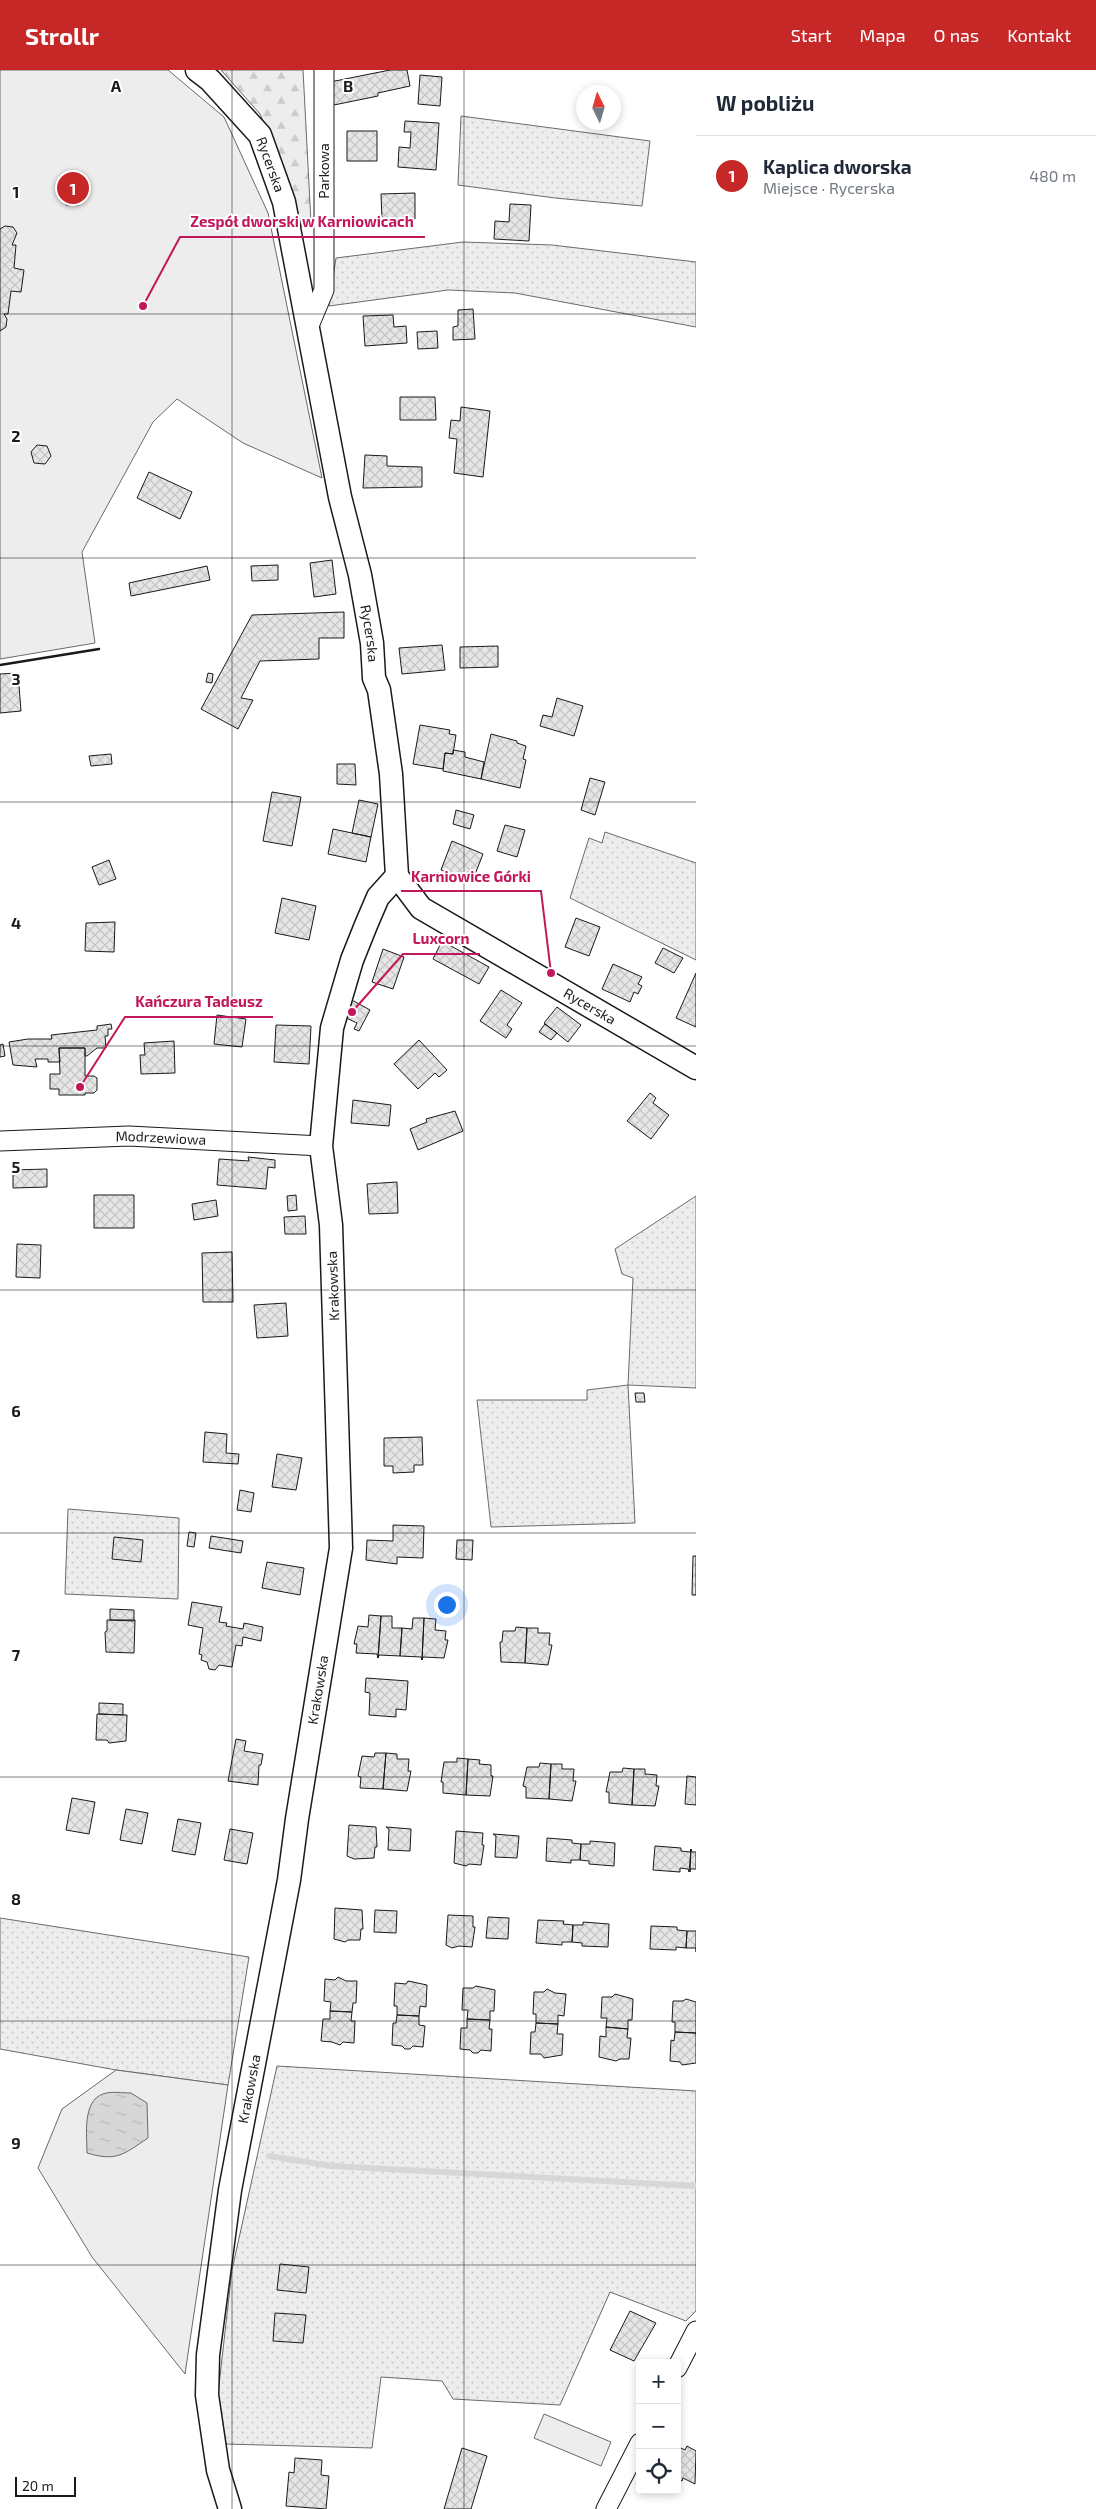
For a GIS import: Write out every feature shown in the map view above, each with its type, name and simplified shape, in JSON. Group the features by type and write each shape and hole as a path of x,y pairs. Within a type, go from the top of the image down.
{"street":[{"name":"Rycerska","path":"197,70 210,80 260,135 284,202 340,497 360,575 372,643 374,678 380,690 390,774 397,876 421,908 696,1068"},
{"name":"Parkowa","path":"308,328 324,290 324,70"},
{"name":"Krakowska","path":"230,2509 218,2470 207,2394 208,2355 230,2190 287,1890 341,1548 331,1225 321,1146 332,1028 352,960 378,897 397,876"},
{"name":"Modrzewiowa","path":"0,1141 129,1136 321,1146"},
{"path":"681,2360 696,2331"},
{"path":"606,2509 637,2449"}],"green space":[{"path":"0,70 168,70 224,117 268,213 322,478 243,443 177,399 153,422 82,552 95,643 0,659"},
{"path":"221,70 303,70 311,223 302,227 287,175 260,114"},
{"path":"461,116 650,141 642,206 555,198 458,185"},
{"path":"463,242 552,245 696,262 696,327 515,293 448,290 329,306 336,258"},
{"path":"605,832 696,863 696,960 570,898 589,838 602,843"},
{"path":"696,1196 696,1388 628,1385 633,1278 622,1274 615,1249"},
{"path":"628,1385 635,1523 491,1527 477,1400 587,1400 587,1390"},
{"path":"68,1509 179,1518 178,1599 65,1594"},
{"path":"0,1918 249,1957 228,2085 116,2070 0,2049"},
{"path":"277,2066 696,2091 696,2311 686,2321 610,2292 560,2405 453,2399 442,2381 381,2377 372,2448 226,2444 218,2394 232,2270"},
{"path":"116,2070 228,2085 185,2374 92,2257 38,2168 62,2109"},
{"path":"544,2414 611,2442 601,2466 534,2438"}],"water":[{"path":"113,2092 131,2093 147,2103 148,2138 120,2155 106,2157 87,2153 87,2120 89,2111 96,2098"}],"building":[{"path":"390,70 407,70 410,86 378,93 378,96 329,106 325,83"},
{"path":"420,75 442,77 440,106 418,104"},
{"path":"405,121 439,123 436,170 398,167 399,147 410,148 411,132 404,132"},
{"path":"347,131 377,131 377,161 347,161"},
{"path":"66,180 80,180 86,193 79,205 66,205 59,193"},
{"path":"415,193 415,219 382,220 381,194"},
{"path":"510,204 531,205 529,241 494,239 495,221 509,222"},
{"path":"5,226 13,227 17,233 12,245 16,245 14,268 24,270 21,292 11,291 8,314 4,314 7,319 6,327 0,331 0,229"},
{"path":"473,309 475,339 453,340 453,327 458,326 458,310"},
{"path":"393,315 394,327 406,326 407,343 365,346 363,316"},
{"path":"437,331 438,348 418,349 417,332"},
{"path":"400,397 435,397 436,420 400,420"},
{"path":"461,407 490,411 483,477 454,473 457,439 449,438 451,420 460,421"},
{"path":"37,445 47,446 51,456 45,464 34,463 31,452"},
{"path":"365,455 387,456 387,466 422,467 422,487 363,488"},
{"path":"149,472 192,492 180,519 137,498"},
{"path":"332,560 336,594 314,597 310,563"},
{"path":"278,565 278,580 252,581 251,566"},
{"path":"207,566 210,580 131,596 129,583"},
{"path":"344,612 344,638 319,638 319,659 260,661 241,698 253,700 238,729 201,709 252,615"},
{"path":"442,645 445,670 402,674 399,648"},
{"path":"498,646 498,667 460,668 460,647"},
{"path":"18,673 21,711 0,713 0,674"},
{"path":"208,673 213,674 212,683 206,682"},
{"path":"557,698 583,706 574,736 540,726 543,715 552,717"},
{"path":"420,725 450,730 449,734 456,735 453,754 445,753 443,769 413,764"},
{"path":"491,734 517,741 517,743 526,746 523,759 526,760 520,788 481,779"},
{"path":"453,750 465,752 465,757 484,762 481,779 443,771 445,753 453,754"},
{"path":"111,754 112,764 91,766 89,756"},
{"path":"337,764 355,764 356,785 337,784"},
{"path":"590,778 605,782 595,815 581,810"},
{"path":"272,792 301,797 292,846 263,841"},
{"path":"359,800 378,804 371,837 352,833"},
{"path":"456,810 474,815 470,829 453,824"},
{"path":"505,825 525,830 517,857 497,851"},
{"path":"333,829 371,837 366,862 328,854"},
{"path":"452,841 483,854 472,882 441,870"},
{"path":"109,860 116,879 99,885 92,867"},
{"path":"282,898 316,906 309,940 275,933"},
{"path":"576,918 600,927 589,956 565,947"},
{"path":"115,922 114,952 85,951 86,923"},
{"path":"442,941 489,967 479,984 433,959"},
{"path":"663,948 683,958 674,973 655,963"},
{"path":"383,949 404,957 393,989 372,982"},
{"path":"613,964 642,977 638,984 642,986 638,994 634,992 630,1002 602,989"},
{"path":"696,973 696,1027 676,1018"},
{"path":"501,990 522,1003 507,1025 512,1029 506,1038 480,1021"},
{"path":"350,999 370,1010 359,1031 354,1029 357,1023 342,1016"},
{"path":"557,1007 581,1025 568,1042 544,1023"},
{"path":"217,1015 246,1019 242,1047 214,1044"},
{"path":"111,1024 112,1029 108,1029 108,1036 105,1036 106,1048 97,1048 87,1056 85,1056 85,1048 59,1048 60,1062 48,1062 48,1059 35,1059 37,1067 13,1065 9,1042 28,1039 52,1039 51,1035 97,1030 97,1026"},
{"path":"545,1024 557,1033 551,1040 539,1032"},
{"path":"276,1025 311,1026 309,1064 274,1062"},
{"path":"419,1040 447,1070 439,1077 435,1073 418,1089 394,1064"},
{"path":"174,1041 175,1073 141,1074 140,1055 145,1055 144,1043"},
{"path":"3,1044 5,1056 0,1057 0,1045"},
{"path":"59,1048 85,1048 85,1076 97,1078 97,1090 94,1093 59,1095 59,1089 50,1089 50,1074 60,1074"},
{"path":"650,1093 656,1098 653,1103 669,1115 651,1139 627,1121"},
{"path":"353,1100 391,1105 389,1126 351,1123"},
{"path":"455,1111 463,1131 418,1150 410,1129 427,1122 426,1119"},
{"path":"248,1157 275,1160 275,1168 268,1167 266,1189 217,1185 219,1159 249,1161"},
{"path":"47,1169 47,1187 13,1188 13,1170"},
{"path":"397,1182 398,1213 369,1214 367,1184"},
{"path":"94,1195 134,1195 134,1228 94,1228"},
{"path":"296,1195 297,1210 288,1211 287,1196"},
{"path":"216,1200 218,1216 194,1220 192,1204"},
{"path":"305,1216 306,1234 285,1234 284,1217"},
{"path":"17,1244 41,1245 40,1278 16,1277"},
{"path":"232,1252 233,1302 203,1302 202,1253"},
{"path":"286,1303 288,1336 257,1338 254,1305"},
{"path":"635,1393 644,1393 645,1402 636,1402"},
{"path":"205,1432 227,1434 226,1453 239,1454 238,1464 203,1462"},
{"path":"422,1437 423,1465 414,1465 414,1472 393,1473 393,1466 384,1466 384,1438"},
{"path":"277,1454 302,1458 296,1490 272,1487"},
{"path":"240,1490 254,1493 251,1512 237,1510"},
{"path":"393,1525 424,1526 423,1558 397,1557 397,1564 366,1560 367,1540 393,1541"},
{"path":"189,1532 196,1533 194,1547 187,1546"},
{"path":"211,1536 243,1541 241,1553 209,1548"},
{"path":"114,1537 143,1540 141,1562 112,1559"},
{"path":"457,1540 473,1540 472,1560 456,1559"},
{"path":"693,1556 696,1556 696,1595 692,1595"},
{"path":"267,1562 304,1568 300,1595 262,1588"},
{"path":"192,1602 222,1607 219,1622 227,1623 226,1626 243,1629 244,1623 263,1627 261,1641 243,1637 242,1646 236,1645 232,1667 219,1665 215,1670 209,1669 207,1662 201,1660 202,1655 199,1654 203,1628 188,1625"},
{"path":"110,1609 134,1610 134,1621 110,1620"},
{"path":"369,1615 381,1616 378,1658 377,1654 356,1653 357,1644 354,1644 358,1626 368,1627"},
{"path":"381,1616 392,1616 392,1628 402,1628 400,1656 379,1655 378,1658"},
{"path":"413,1618 424,1618 422,1660 421,1657 400,1656 402,1628 412,1629"},
{"path":"424,1618 436,1619 435,1630 446,1631 445,1640 448,1640 444,1658 423,1657 422,1660"},
{"path":"107,1620 135,1620 134,1653 106,1652 105,1632 107,1631"},
{"path":"516,1627 527,1628 525,1663 501,1662 500,1642 502,1642 503,1631 515,1631"},
{"path":"527,1628 538,1628 538,1633 550,1633 549,1645 552,1645 548,1665 525,1663"},
{"path":"366,1678 408,1681 406,1710 396,1709 396,1717 369,1715 370,1693 365,1692"},
{"path":"99,1703 123,1704 123,1715 99,1714"},
{"path":"97,1714 127,1715 126,1741 109,1743 107,1740 96,1740"},
{"path":"236,1739 246,1741 244,1751 263,1754 261,1765 259,1765 258,1785 228,1781"},
{"path":"375,1753 386,1753 383,1789 360,1788 361,1777 358,1776 362,1756 374,1757"},
{"path":"386,1753 397,1754 397,1759 409,1759 408,1771 411,1771 407,1791 383,1789"},
{"path":"457,1758 468,1759 466,1795 443,1793 443,1782 441,1782 444,1762 457,1762"},
{"path":"468,1759 480,1760 479,1764 491,1765 491,1776 493,1776 490,1796 466,1795"},
{"path":"540,1763 551,1764 549,1799 526,1798 526,1787 523,1786 527,1767 539,1767"},
{"path":"551,1764 562,1764 562,1769 574,1769 573,1781 576,1781 572,1801 549,1799"},
{"path":"623,1768 634,1769 632,1805 609,1803 609,1792 606,1792 610,1772 622,1772"},
{"path":"634,1769 645,1769 645,1774 657,1775 656,1786 659,1786 655,1806 632,1805"},
{"path":"687,1776 696,1777 696,1805 685,1804"},
{"path":"72,1798 95,1802 89,1834 66,1830"},
{"path":"126,1809 148,1813 142,1844 120,1840"},
{"path":"178,1819 201,1823 195,1855 172,1851"},
{"path":"349,1825 376,1827 377,1847 375,1847 374,1858 354,1859 347,1856"},
{"path":"386,1827 411,1829 410,1851 388,1850 389,1829"},
{"path":"230,1829 253,1833 247,1864 224,1860"},
{"path":"456,1831 483,1833 482,1845 484,1845 481,1865 469,1864 466,1866 454,1863"},
{"path":"493,1834 519,1836 517,1858 495,1857 496,1836"},
{"path":"547,1838 572,1840 572,1843 581,1844 580,1860 571,1860 571,1863 546,1861"},
{"path":"590,1841 615,1843 614,1866 589,1864 589,1861 580,1860 581,1844 590,1844"},
{"path":"655,1846 681,1848 681,1851 690,1852 691,1849 689,1872 688,1869 680,1868 680,1872 653,1870"},
{"path":"691,1849 692,1852 696,1852 696,1869 690,1869"},
{"path":"335,1908 362,1910 363,1929 361,1929 360,1940 348,1940 345,1942 334,1939"},
{"path":"375,1910 397,1911 396,1933 374,1932"},
{"path":"448,1915 473,1916 473,1927 475,1927 472,1947 459,1946 452,1948 446,1945"},
{"path":"488,1917 509,1918 508,1939 486,1938"},
{"path":"538,1920 564,1921 563,1924 573,1925 572,1942 562,1942 562,1945 536,1943"},
{"path":"583,1922 609,1924 608,1947 582,1946 582,1943 572,1942 573,1925 583,1925"},
{"path":"651,1926 677,1927 677,1930 687,1931 686,1948 676,1947 676,1950 650,1949"},
{"path":"687,1931 696,1931 696,1948 686,1948"},
{"path":"338,1977 346,1981 357,1981 356,2003 353,2003 352,2012 330,2011 331,2002 324,2001 325,1979 335,1980"},
{"path":"408,1981 427,1985 426,2007 420,2006 419,2016 397,2015 397,2006 394,2006 395,1983 406,1984"},
{"path":"476,1986 495,1990 494,2011 490,2011 490,2020 467,2019 468,2010 462,2010 463,1988 473,1988"},
{"path":"547,1989 555,1993 566,1994 564,2016 558,2015 558,2024 536,2023 536,2014 533,2014 534,1992 544,1992"},
{"path":"615,1994 633,1999 632,2020 628,2020 628,2029 606,2027 607,2018 601,2018 602,1997 612,1997"},
{"path":"686,1999 696,2002 696,2033 675,2032 675,2022 672,2022 673,2001 683,2001"},
{"path":"330,2011 352,2012 351,2021 355,2021 354,2043 343,2042 340,2045 321,2041 323,2019 330,2019"},
{"path":"397,2015 419,2016 419,2025 425,2026 423,2047 413,2046 410,2049 405,2049 402,2046 392,2045 393,2023 396,2023"},
{"path":"467,2019 490,2020 489,2029 492,2029 491,2051 481,2050 478,2053 473,2053 470,2050 460,2049 461,2028 467,2028"},
{"path":"536,2023 558,2024 557,2034 563,2034 562,2055 544,2058 541,2054 530,2054 531,2032 535,2032"},
{"path":"606,2027 628,2029 627,2038 631,2038 629,2059 616,2061 599,2057 600,2036 606,2037"},
{"path":"675,2032 696,2033 696,2063 682,2065 680,2062 670,2061 671,2040 674,2041"},
{"path":"280,2264 309,2267 306,2293 277,2290"},
{"path":"630,2311 656,2323 634,2361 610,2350"},
{"path":"275,2313 306,2315 303,2343 273,2341"},
{"path":"687,2446 696,2451 695,2484 683,2478 682,2481 681,2448 685,2450"},
{"path":"462,2448 487,2456 471,2509 444,2509"},
{"path":"295,2458 322,2460 321,2475 329,2476 326,2509 286,2506 289,2472 294,2473"}],"waterway":[{"path":"269,2156 332,2166 696,2186"}],"wall":[{"path":"0,665 99,649"}],"place":[{"name":"Kaplica dworska","path":"73,188"},
{"name":"Zespół dworski w Karniowicach","path":"143,306"},
{"name":"Karniowice Górki","path":"551,973"},
{"name":"Luxcorn","path":"352,1012"},
{"name":"Kańczura Tadeusz","path":"80,1087"}]}
